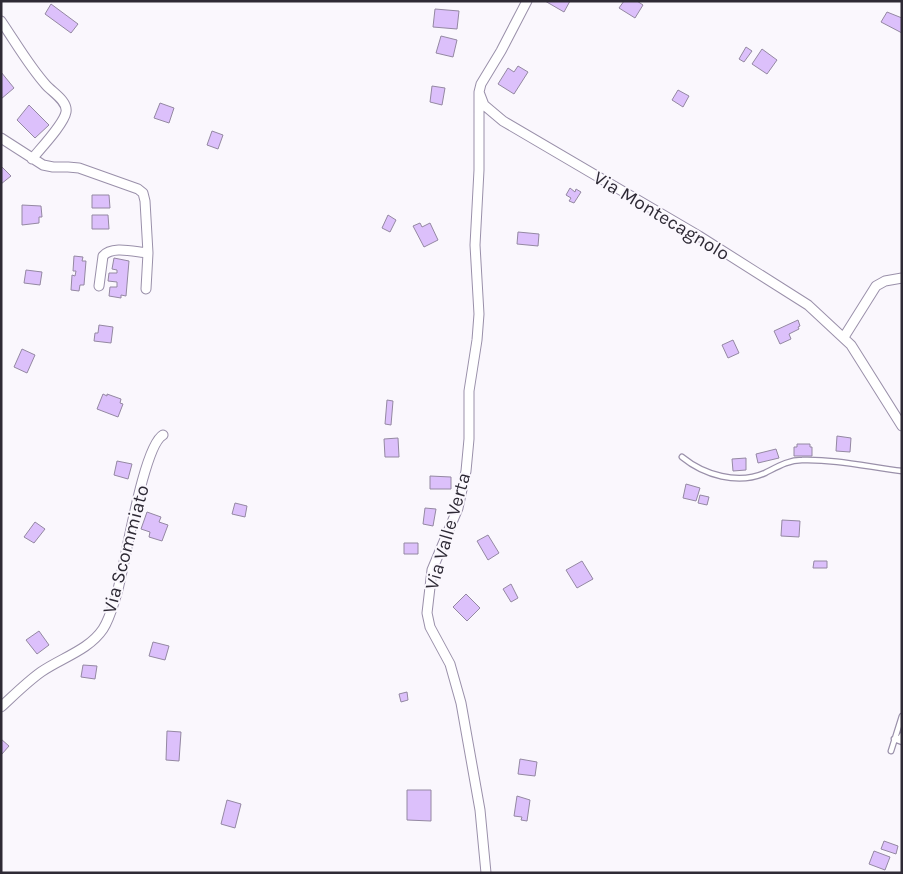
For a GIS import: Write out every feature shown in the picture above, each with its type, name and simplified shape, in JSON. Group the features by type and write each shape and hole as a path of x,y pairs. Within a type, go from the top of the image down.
{"street":[{"path":"479,92 481,84 527,1"},
{"path":"1,21 39,76 62,100 66,107 66,113 62,121 32,159"},
{"name":"Via Montecagnolo","path":"479,92 484,105 500,119 699,236 789,292 814,310 844,337 860,356 902,426"},
{"name":"Via Valle Verta","path":"479,92 479,170 475,245 479,314 469,391 466,472 458,508 432,570 427,613 430,627 450,664 461,703 480,810 486,873"},
{"path":"1,138 32,159 50,167 78,168 138,189 145,198 148,253 146,289"},
{"path":"99,286 102,258 106,252 113,250 148,253"},
{"path":"844,337 876,286 885,281 902,278"},
{"name":"Via Scommiato","path":"1,707 37,675 81,649 103,628 110,614 118,588 144,476 156,442 163,435"}],"lane":[{"path":"682,457 700,470 735,478 758,475 789,462 802,460 825,461 902,471"},
{"path":"891,751 902,716"},
{"path":"894,739 900,738 902,735"},
{"path":"894,739 902,742"}],"building":[{"path":"545,1 570,1 564,12"},
{"path":"624,1 637,1 643,5 635,18 619,8"},
{"path":"51,4 78,24 71,33 45,14"},
{"path":"435,9 459,11 457,29 433,27"},
{"path":"887,12 902,18 902,33 881,22"},
{"path":"441,36 457,40 453,57 436,53"},
{"path":"746,47 752,51 744,62 739,59"},
{"path":"762,49 777,60 767,74 752,64"},
{"path":"518,66 528,72 514,94 498,84 508,68 514,72"},
{"path":"1,72 14,88 1,99"},
{"path":"432,86 445,88 442,105 430,102"},
{"path":"678,90 689,96 683,107 672,100"},
{"path":"160,103 174,108 169,123 154,118"},
{"path":"29,105 49,125 35,138 17,120"},
{"path":"212,131 223,135 218,149 207,145"},
{"path":"1,166 11,176 1,184"},
{"path":"570,188 575,192 576,189 581,192 574,203 569,201 571,198 566,195"},
{"path":"92,195 109,195 110,208 92,208"},
{"path":"22,205 41,206 42,217 39,217 39,223 22,225"},
{"path":"92,215 108,215 109,229 92,229"},
{"path":"388,215 396,220 390,232 382,228"},
{"path":"420,223 422,227 430,223 438,240 424,247 413,226"},
{"path":"518,232 539,234 538,246 517,244"},
{"path":"74,256 83,257 82,261 86,261 84,285 80,285 79,291 71,290 72,275 75,276 76,271 73,271"},
{"path":"114,258 129,261 126,296 121,295 121,298 109,296 110,287 117,287 117,282 108,281 109,273 117,273 117,270 112,269"},
{"path":"26,270 42,272 40,285 24,283"},
{"path":"798,320 799,329 789,334 791,339 780,344 774,331"},
{"path":"99,325 113,327 111,343 94,341"},
{"path":"733,340 739,353 728,358 722,345"},
{"path":"22,349 35,355 27,373 14,367"},
{"path":"103,394 121,399 120,403 123,404 118,417 97,409"},
{"path":"387,400 393,401 391,425 385,424"},
{"path":"837,436 851,438 850,452 836,451"},
{"path":"398,438 399,457 385,457 384,439"},
{"path":"797,444 810,444 812,456 794,456 794,447 797,447"},
{"path":"776,449 779,458 758,463 756,454"},
{"path":"746,458 746,470 733,471 732,459"},
{"path":"117,461 132,464 128,479 114,475"},
{"path":"430,476 451,477 451,489 430,489"},
{"path":"686,484 700,488 696,501 683,498"},
{"path":"700,495 709,497 707,505 698,503"},
{"path":"235,503 247,506 245,517 232,514"},
{"path":"425,508 436,509 433,526 423,524"},
{"path":"147,512 161,517 159,522 168,525 162,541 149,537 150,532 141,529"},
{"path":"782,520 800,521 799,537 781,536"},
{"path":"35,522 45,529 34,543 24,537"},
{"path":"488,535 499,553 488,560 477,541"},
{"path":"404,543 418,543 418,554 404,554"},
{"path":"582,561 593,579 577,588 566,570"},
{"path":"814,561 827,561 827,568 813,568"},
{"path":"511,584 518,598 511,602 503,589"},
{"path":"466,594 480,608 467,621 453,607"},
{"path":"39,631 49,645 37,654 26,640"},
{"path":"153,642 169,646 165,660 149,656"},
{"path":"83,665 97,666 95,679 81,677"},
{"path":"407,692 408,700 401,702 399,694"},
{"path":"167,731 181,732 179,761 166,760"},
{"path":"1,739 9,746 2,754 1,753"},
{"path":"520,759 537,762 535,776 518,774"},
{"path":"407,790 431,790 431,821 407,820"},
{"path":"517,796 530,800 527,821 521,820 522,817 514,816"},
{"path":"227,800 241,804 235,828 221,824"},
{"path":"884,841 898,846 896,854 881,849"},
{"path":"874,851 890,857 885,870 869,864"}]}
